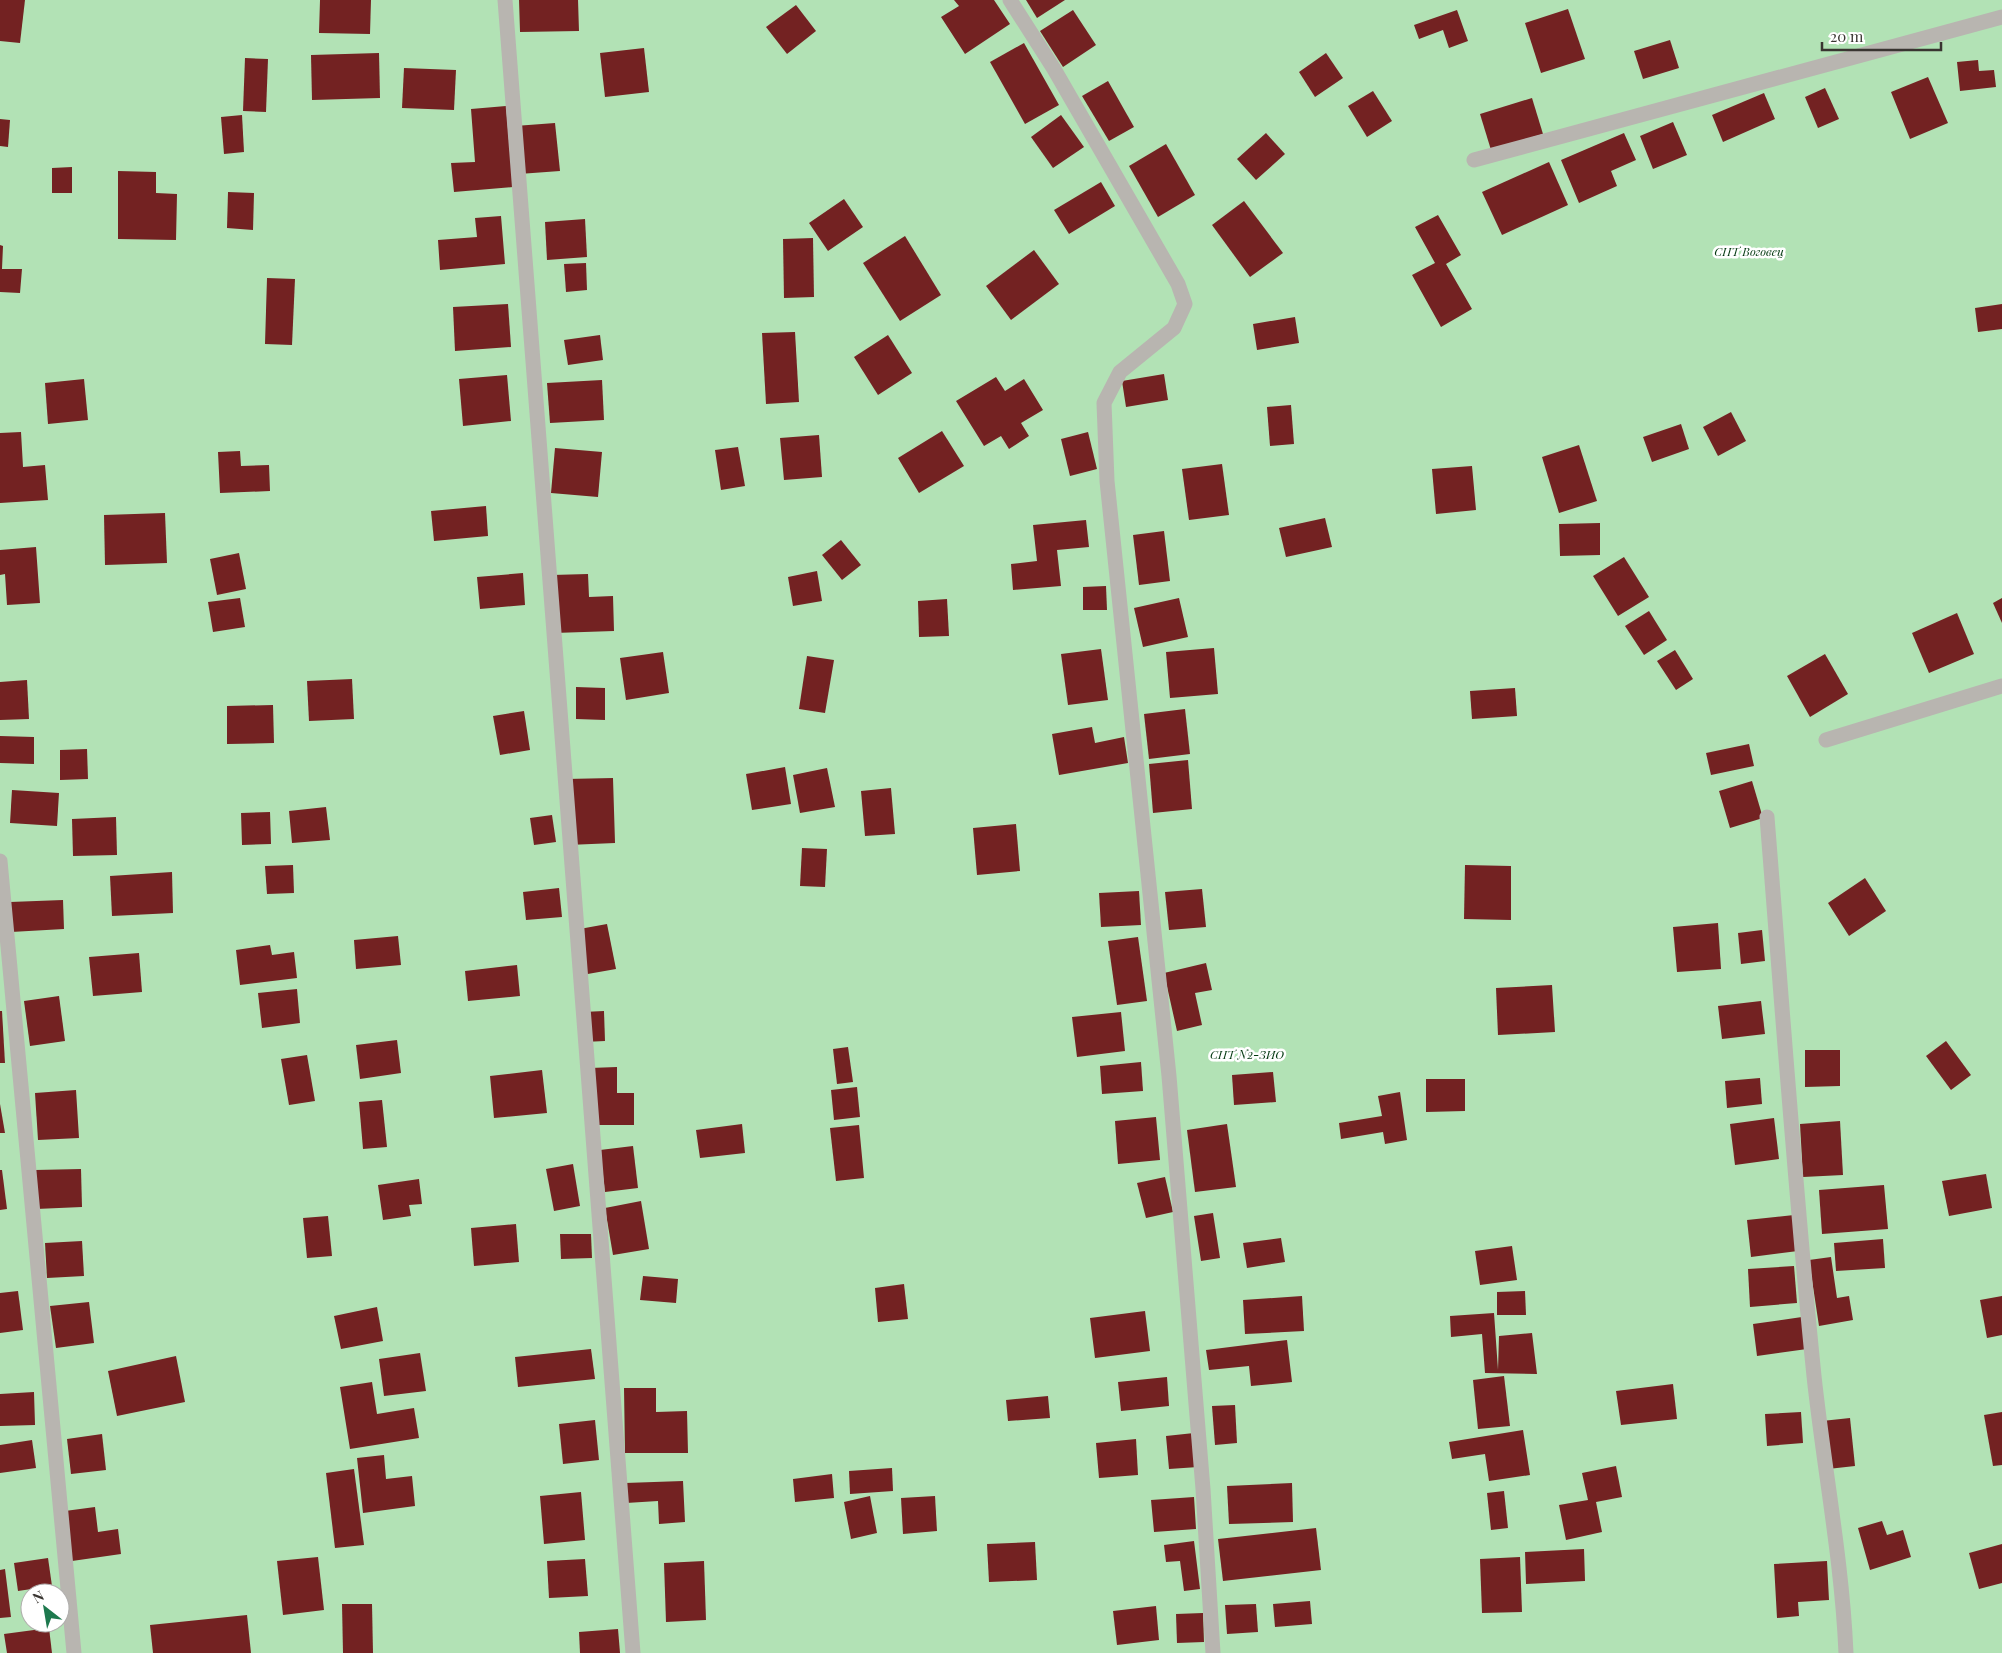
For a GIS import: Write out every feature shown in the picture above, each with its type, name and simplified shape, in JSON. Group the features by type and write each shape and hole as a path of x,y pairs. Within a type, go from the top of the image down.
{"lane":[{"path":"505,0 633,1653"},
{"path":"1010,0 1054,69 1178,284 1184,304 1174,328 1120,372 1104,404 1107,481 1170,1086 1203,1489 1213,1653"},
{"path":"1474,160 2002,17"},
{"path":"1826,740 2002,686"},
{"path":"1767,817 1793,1158 1814,1379 1844,1600 1846,1653"},
{"path":"0,861 74,1653"}],"green space":[{"name":"СНТ N2-ЗИО","path":"0,0 2002,0 2002,1653 0,1653"}],"building":[{"path":"0,0 25,0 20,43 0,41"},
{"path":"320,0 371,0 370,34 319,33"},
{"path":"519,0 578,0 579,31 520,32"},
{"path":"954,0 994,0 1010,24 965,54 941,17 959,6"},
{"path":"1026,0 1065,0 1037,18"},
{"path":"796,5 816,31 787,54 766,27"},
{"path":"1568,9 1585,59 1541,73 1525,23"},
{"path":"1073,10 1096,45 1063,67 1040,31"},
{"path":"1457,10 1468,41 1449,48 1443,30 1419,39 1414,25"},
{"path":"1670,40 1679,68 1643,79 1634,51"},
{"path":"1024,43 1059,105 1025,124 990,62"},
{"path":"644,48 649,92 605,97 600,53"},
{"path":"379,53 380,98 312,100 311,55"},
{"path":"1326,53 1343,78 1315,97 1299,72"},
{"path":"245,58 268,59 266,112 243,111"},
{"path":"1978,60 1979,71 1994,70 1996,87 1960,91 1957,62"},
{"path":"404,68 456,70 454,110 402,108"},
{"path":"1928,77 1948,123 1910,139 1891,92"},
{"path":"1108,81 1134,127 1109,141 1082,96"},
{"path":"1825,88 1839,119 1818,128 1805,97"},
{"path":"1373,91 1392,121 1367,137 1348,106"},
{"path":"1764,93 1775,119 1723,142 1712,115"},
{"path":"1532,98 1543,134 1491,150 1480,114"},
{"path":"506,106 513,187 454,192 451,163 475,162 471,109"},
{"path":"242,115 244,152 224,154 221,117"},
{"path":"1061,115 1084,147 1053,168 1031,137"},
{"path":"0,119 10,120 8,147 0,146"},
{"path":"1673,122 1687,155 1653,169 1640,136"},
{"path":"555,123 560,171 519,174 515,126"},
{"path":"1266,133 1285,154 1256,180 1237,159"},
{"path":"1624,133 1636,160 1611,171 1617,186 1579,203 1561,160"},
{"path":"1166,144 1195,195 1158,217 1129,166"},
{"path":"1549,162 1568,205 1502,235 1482,192"},
{"path":"72,167 72,193 52,193 52,168"},
{"path":"118,171 156,172 156,193 177,194 176,240 118,239"},
{"path":"1101,182 1115,206 1069,234 1054,210"},
{"path":"228,192 254,193 253,230 227,228"},
{"path":"844,199 863,227 828,251 809,223"},
{"path":"1244,201 1283,253 1250,277 1212,225"},
{"path":"1438,215 1461,255 1446,264 1472,309 1441,327 1412,275 1435,263 1415,227"},
{"path":"501,216 505,264 440,270 438,240 477,237 475,218"},
{"path":"585,219 587,257 547,260 545,222"},
{"path":"905,236 941,295 900,321 863,263"},
{"path":"813,238 814,297 784,298 783,239"},
{"path":"0,245 3,246 2,269 22,269 20,293 0,292"},
{"path":"1034,250 1059,284 1011,320 986,286"},
{"path":"586,263 587,290 566,292 564,264"},
{"path":"267,278 295,279 292,345 265,344"},
{"path":"508,304 511,347 455,351 453,307"},
{"path":"2002,304 2002,329 1978,332 1975,308"},
{"path":"1295,317 1299,343 1257,350 1253,324"},
{"path":"795,332 799,402 766,404 762,333"},
{"path":"600,335 603,360 568,365 564,340"},
{"path":"888,335 912,373 878,395 854,357"},
{"path":"1164,374 1168,400 1126,407 1122,381"},
{"path":"507,375 511,421 463,426 459,379"},
{"path":"996,377 1005,391 1024,379 1043,410 1021,423 1029,436 1009,449 1001,436 984,446 956,401"},
{"path":"84,379 88,420 48,424 45,383"},
{"path":"602,380 604,420 550,423 547,383"},
{"path":"1291,405 1294,444 1270,446 1267,407"},
{"path":"1731,412 1746,441 1718,456 1703,427"},
{"path":"1681,424 1689,449 1652,462 1643,437"},
{"path":"942,431 964,466 919,493 898,458"},
{"path":"21,432 23,467 45,465 48,500 0,503 0,433"},
{"path":"1088,432 1097,469 1070,476 1061,439"},
{"path":"819,435 822,477 784,480 780,438"},
{"path":"1579,445 1597,501 1559,513 1542,457"},
{"path":"738,447 745,486 721,490 715,450"},
{"path":"555,448 602,452 598,497 551,493"},
{"path":"240,451 241,466 269,465 270,491 220,493 218,452"},
{"path":"1222,464 1229,515 1189,520 1182,469"},
{"path":"1472,466 1476,510 1436,514 1432,469"},
{"path":"486,506 488,536 434,541 431,511"},
{"path":"165,513 167,563 105,565 104,515"},
{"path":"1325,518 1332,547 1286,557 1279,528"},
{"path":"1086,520 1089,547 1057,550 1061,586 1013,590 1011,564 1037,561 1033,525"},
{"path":"1600,523 1600,555 1560,556 1559,524"},
{"path":"1164,531 1170,581 1139,585 1133,535"},
{"path":"841,540 861,565 842,580 822,555"},
{"path":"36,547 40,603 7,605 5,574 0,575 0,550"},
{"path":"239,553 246,589 217,595 210,559"},
{"path":"1624,557 1649,597 1618,616 1593,576"},
{"path":"817,571 822,601 793,606 788,577"},
{"path":"523,573 525,605 480,609 477,577"},
{"path":"588,574 589,597 613,596 614,631 554,633 552,575"},
{"path":"1106,586 1107,610 1083,610 1083,587"},
{"path":"240,598 245,627 213,632 208,602"},
{"path":"1179,598 1188,637 1143,647 1134,608"},
{"path":"2002,598 2002,623 1993,603"},
{"path":"947,599 949,636 919,637 918,601"},
{"path":"1649,611 1667,640 1644,655 1625,626"},
{"path":"1957,613 1974,654 1929,673 1912,633"},
{"path":"1214,648 1218,694 1170,698 1166,652"},
{"path":"1101,649 1108,700 1068,705 1061,654"},
{"path":"1675,650 1693,679 1676,690 1657,661"},
{"path":"663,652 669,693 626,700 620,658"},
{"path":"1825,654 1848,694 1810,717 1787,676"},
{"path":"807,656 834,660 825,713 799,709"},
{"path":"352,679 354,719 309,721 307,681"},
{"path":"27,680 29,719 0,720 0,682"},
{"path":"576,687 605,688 605,720 576,719"},
{"path":"1515,688 1517,716 1472,719 1470,691"},
{"path":"273,705 274,743 227,744 227,706"},
{"path":"1185,709 1190,754 1149,759 1144,714"},
{"path":"524,711 530,750 500,755 493,716"},
{"path":"1092,727 1095,743 1124,737 1128,763 1059,775 1052,734"},
{"path":"0,736 34,737 34,764 0,763"},
{"path":"1749,744 1754,766 1711,775 1706,753"},
{"path":"87,749 88,779 60,780 60,750"},
{"path":"1188,760 1192,809 1153,813 1149,764"},
{"path":"785,767 791,804 752,810 746,774"},
{"path":"827,768 835,807 800,813 793,775"},
{"path":"613,778 615,843 568,845 566,779"},
{"path":"1752,781 1763,818 1730,828 1719,791"},
{"path":"891,788 895,834 865,836 861,791"},
{"path":"12,790 59,793 57,826 10,823"},
{"path":"326,807 330,840 292,843 289,811"},
{"path":"270,812 271,844 242,845 241,813"},
{"path":"552,815 556,842 534,845 530,818"},
{"path":"116,817 117,855 73,856 72,819"},
{"path":"1016,824 1020,871 977,875 973,828"},
{"path":"802,848 827,849 825,887 800,886"},
{"path":"293,865 294,893 267,894 265,866"},
{"path":"1465,865 1511,866 1511,920 1464,919"},
{"path":"172,872 173,913 112,916 110,876"},
{"path":"1865,878 1886,911 1849,936 1828,903"},
{"path":"559,888 562,917 526,920 523,892"},
{"path":"1202,889 1206,927 1169,930 1165,892"},
{"path":"1139,891 1141,925 1101,927 1099,893"},
{"path":"63,900 64,929 11,932 10,902"},
{"path":"1718,923 1721,969 1677,972 1673,927"},
{"path":"607,924 616,969 582,975 574,930"},
{"path":"1762,930 1765,961 1741,964 1738,933"},
{"path":"398,936 401,965 356,969 354,940"},
{"path":"1138,937 1147,1001 1117,1005 1108,941"},
{"path":"270,945 272,955 294,952 297,978 240,985 236,950"},
{"path":"139,953 142,992 93,996 89,957"},
{"path":"1206,963 1212,990 1195,993 1202,1025 1177,1031 1164,973"},
{"path":"517,965 520,996 468,1001 465,971"},
{"path":"1552,985 1555,1032 1498,1035 1496,988"},
{"path":"297,989 300,1023 262,1028 258,993"},
{"path":"59,996 65,1041 30,1046 24,1001"},
{"path":"1761,1001 1765,1034 1722,1039 1718,1006"},
{"path":"0,1011 2,1011 5,1063 0,1063"},
{"path":"604,1011 605,1041 584,1042 583,1012"},
{"path":"1121,1012 1125,1051 1077,1057 1072,1017"},
{"path":"397,1040 401,1073 360,1079 356,1045"},
{"path":"1946,1041 1971,1075 1951,1090 1926,1056"},
{"path":"848,1047 853,1082 837,1084 833,1049"},
{"path":"1805,1050 1840,1050 1840,1086 1805,1087"},
{"path":"307,1055 315,1101 289,1105 281,1059"},
{"path":"1141,1062 1143,1091 1102,1094 1100,1066"},
{"path":"617,1067 617,1093 634,1093 634,1125 589,1125 590,1068"},
{"path":"542,1070 547,1113 494,1118 490,1076"},
{"path":"1273,1072 1276,1102 1234,1105 1232,1075"},
{"path":"1760,1078 1762,1104 1727,1108 1725,1081"},
{"path":"1426,1079 1465,1079 1465,1111 1426,1112"},
{"path":"857,1087 860,1117 834,1120 831,1090"},
{"path":"76,1090 79,1138 38,1140 35,1093"},
{"path":"1400,1092 1407,1140 1385,1144 1383,1132 1341,1139 1339,1123 1382,1116 1378,1096"},
{"path":"382,1100 387,1147 363,1149 359,1102"},
{"path":"0,1104 5,1133 0,1133"},
{"path":"1156,1117 1160,1160 1118,1164 1115,1121"},
{"path":"1774,1118 1779,1159 1735,1165 1730,1124"},
{"path":"1840,1121 1843,1175 1803,1177 1800,1124"},
{"path":"742,1124 745,1153 700,1158 696,1130"},
{"path":"1227,1124 1236,1187 1195,1192 1187,1130"},
{"path":"859,1125 864,1178 836,1181 830,1128"},
{"path":"633,1146 638,1188 605,1192 600,1150"},
{"path":"573,1164 580,1206 554,1211 546,1169"},
{"path":"81,1169 82,1207 36,1209 35,1170"},
{"path":"0,1170 2,1170 7,1209 0,1210"},
{"path":"1986,1174 1992,1208 1949,1216 1942,1181"},
{"path":"1165,1177 1173,1212 1146,1218 1137,1183"},
{"path":"419,1179 422,1204 409,1205 411,1216 383,1220 378,1185"},
{"path":"1884,1185 1888,1229 1822,1234 1819,1190"},
{"path":"641,1201 649,1249 613,1255 605,1208"},
{"path":"1213,1213 1220,1258 1201,1261 1194,1216"},
{"path":"1794,1215 1798,1251 1751,1257 1747,1220"},
{"path":"328,1216 332,1256 307,1258 303,1218"},
{"path":"516,1224 519,1262 474,1266 471,1228"},
{"path":"560,1234 591,1234 592,1258 561,1259"},
{"path":"1281,1238 1285,1262 1247,1268 1243,1243"},
{"path":"1883,1239 1885,1268 1836,1271 1834,1243"},
{"path":"82,1241 84,1276 47,1278 45,1243"},
{"path":"1512,1246 1517,1280 1480,1285 1475,1251"},
{"path":"1831,1257 1837,1298 1849,1296 1853,1320 1819,1326 1809,1260"},
{"path":"1794,1266 1797,1303 1750,1307 1748,1269"},
{"path":"643,1276 678,1279 676,1303 640,1300"},
{"path":"904,1284 908,1319 878,1322 875,1288"},
{"path":"18,1291 23,1330 0,1333 0,1293"},
{"path":"1525,1291 1526,1315 1497,1315 1497,1292"},
{"path":"1302,1296 1304,1331 1245,1334 1243,1300"},
{"path":"2002,1296 2002,1335 1987,1338 1980,1300"},
{"path":"89,1302 94,1343 56,1348 50,1306"},
{"path":"377,1307 383,1341 341,1349 334,1316"},
{"path":"1145,1311 1150,1351 1095,1358 1090,1318"},
{"path":"1494,1313 1498,1370 1499,1336 1532,1333 1537,1374 1485,1373 1482,1334 1451,1337 1450,1316"},
{"path":"1802,1317 1807,1349 1757,1356 1753,1324"},
{"path":"1287,1340 1292,1382 1251,1386 1249,1366 1209,1370 1206,1350"},
{"path":"591,1349 595,1379 518,1387 515,1357"},
{"path":"420,1353 426,1391 384,1396 379,1359"},
{"path":"176,1356 185,1402 117,1416 108,1371"},
{"path":"1504,1376 1510,1426 1478,1429 1473,1380"},
{"path":"1167,1377 1169,1406 1121,1411 1118,1382"},
{"path":"372,1382 377,1414 414,1408 419,1438 350,1449 340,1387"},
{"path":"1673,1384 1677,1419 1621,1425 1616,1391"},
{"path":"624,1388 656,1388 656,1412 687,1411 688,1453 625,1453"},
{"path":"34,1392 35,1425 0,1426 0,1394"},
{"path":"1048,1396 1050,1418 1008,1421 1006,1400"},
{"path":"1235,1405 1237,1443 1215,1445 1212,1406"},
{"path":"1801,1412 1803,1443 1767,1446 1765,1414"},
{"path":"2002,1412 2002,1465 1993,1466 1984,1415"},
{"path":"1850,1418 1855,1466 1828,1469 1822,1421"},
{"path":"595,1420 599,1460 563,1464 559,1424"},
{"path":"1523,1430 1530,1475 1489,1481 1485,1454 1452,1459 1449,1442"},
{"path":"1194,1433 1198,1467 1169,1469 1166,1436"},
{"path":"102,1434 106,1470 71,1474 67,1439"},
{"path":"1136,1439 1138,1475 1099,1478 1096,1443"},
{"path":"32,1440 36,1468 0,1473 0,1445"},
{"path":"384,1455 386,1479 412,1476 415,1506 363,1513 357,1458"},
{"path":"1616,1466 1622,1497 1596,1502 1602,1532 1566,1540 1559,1505 1588,1500 1582,1473"},
{"path":"892,1468 893,1491 850,1494 849,1471"},
{"path":"354,1469 364,1545 335,1548 326,1473"},
{"path":"832,1474 834,1498 795,1502 793,1479"},
{"path":"683,1481 685,1522 659,1524 658,1501 626,1503 625,1483"},
{"path":"1292,1483 1293,1522 1229,1524 1227,1486"},
{"path":"1504,1491 1508,1528 1491,1530 1487,1493"},
{"path":"581,1492 585,1540 544,1544 540,1496"},
{"path":"870,1496 877,1533 851,1539 844,1502"},
{"path":"935,1496 937,1531 903,1534 901,1498"},
{"path":"1194,1497 1196,1529 1154,1532 1151,1500"},
{"path":"95,1507 98,1532 118,1529 121,1554 72,1561 65,1511"},
{"path":"1882,1521 1887,1535 1903,1530 1911,1557 1870,1570 1858,1528"},
{"path":"1316,1528 1321,1570 1223,1581 1218,1539"},
{"path":"1194,1541 1200,1589 1184,1591 1180,1561 1166,1562 1164,1545"},
{"path":"1035,1542 1037,1580 989,1582 987,1544"},
{"path":"2002,1544 2002,1583 1979,1589 1969,1553"},
{"path":"1584,1549 1585,1581 1526,1584 1525,1552"},
{"path":"318,1557 324,1610 283,1615 277,1561"},
{"path":"1520,1557 1522,1612 1482,1613 1480,1559"},
{"path":"48,1558 52,1583 20,1583 20,1591 18,1591 14,1563"},
{"path":"585,1559 588,1596 549,1598 547,1561"},
{"path":"704,1561 706,1620 666,1622 664,1563"},
{"path":"1827,1561 1829,1600 1798,1602 1799,1616 1777,1618 1774,1564"},
{"path":"5,1569 11,1617 0,1618 0,1570"},
{"path":"1310,1601 1312,1624 1275,1627 1273,1604"},
{"path":"342,1604 372,1604 373,1653 343,1653"},
{"path":"1256,1604 1258,1632 1227,1634 1225,1605"},
{"path":"1156,1606 1159,1640 1117,1645 1113,1611"},
{"path":"1203,1613 1204,1642 1177,1643 1176,1614"},
{"path":"247,1615 251,1653 153,1653 150,1625"},
{"path":"618,1629 620,1653 580,1653 579,1632"},
{"path":"20,1632 50,1633 52,1653 7,1653 4,1634"}],"park label":[{"name":"СНТ Воговец","path":"1749,251"}]}
